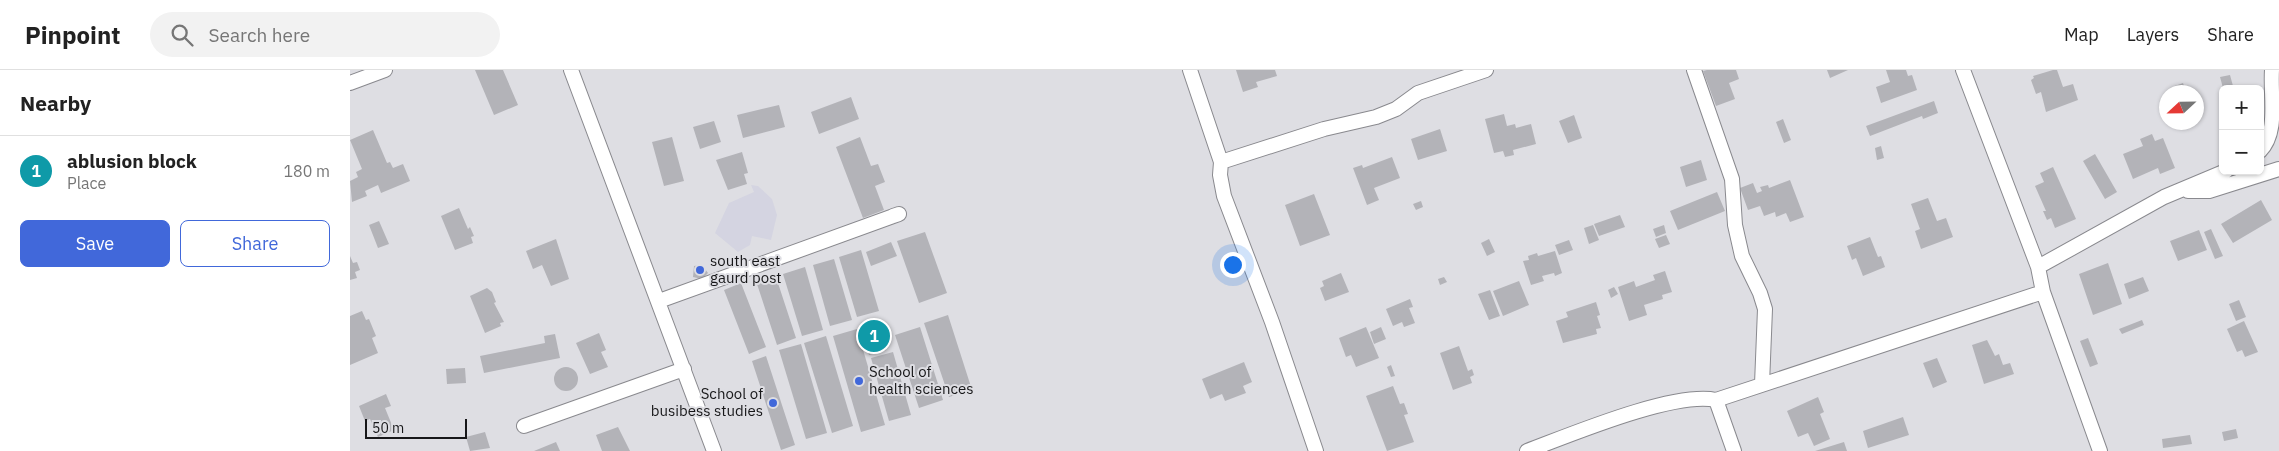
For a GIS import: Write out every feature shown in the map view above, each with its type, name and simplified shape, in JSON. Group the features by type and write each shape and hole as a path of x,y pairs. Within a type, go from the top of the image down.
{"street":[{"path":"350,83 385,70"},
{"path":"571,70 714,451"},
{"path":"1190,70 1221,162 1220,176 1224,196 1272,322 1316,451"},
{"path":"1221,162 1324,129 1376,117 1396,108 1418,93 1486,70"},
{"path":"1694,70 1732,179 1737,240 1742,256 1760,293 1764,309 1762,384"},
{"path":"1963,70 2038,267 2043,292 2100,451"},
{"path":"2272,70 2274,141"},
{"path":"2181,191 2209,191 2279,169"},
{"path":"2038,267 2164,197 2219,174"},
{"path":"659,301 893,216"},
{"path":"1528,451 1609,421 1689,398 1703,397 1716,400 2043,292"},
{"path":"524,426 684,369"},
{"path":"1716,400 1734,451"}],"shaded area":[{"path":"751,185 758,186 772,199 777,215 771,240 752,236 750,245 738,252 715,233 729,203 754,192"}],"building":[{"path":"475,70 503,70 518,105 494,115"},
{"path":"1236,70 1275,70 1277,76 1256,82 1258,87 1243,92"},
{"path":"1736,70 1739,79 1729,83 1735,99 1716,106 1703,71"},
{"path":"1827,70 1848,70 1830,78"},
{"path":"1886,70 1906,70 1908,76 1912,75 1917,90 1881,103 1876,87 1890,82"},
{"path":"2057,70 2063,87 2073,84 2078,100 2046,112 2041,92 2036,94 2031,80 2034,78 2033,76"},
{"path":"2230,75 2233,85 2222,85 2220,77"},
{"path":"851,97 859,119 819,134 811,112"},
{"path":"1934,101 1938,113 1923,119 1922,116 1870,136 1866,126"},
{"path":"779,105 785,127 743,138 737,115"},
{"path":"1504,114 1507,126 1515,124 1516,128 1531,124 1536,144 1513,150 1514,155 1505,157 1503,151 1494,153 1485,119"},
{"path":"1574,115 1582,138 1568,143 1559,121"},
{"path":"1783,119 1791,140 1784,143 1776,122"},
{"path":"714,121 721,142 700,149 693,127"},
{"path":"1440,129 1447,151 1418,160 1411,139"},
{"path":"373,130 387,163 390,162 393,168 403,164 410,181 381,193 378,185 365,191 367,196 352,202 350,181 358,177 356,172 362,169 350,140"},
{"path":"2152,134 2155,141 2163,138 2175,168 2160,174 2158,168 2133,179 2123,154 2143,146 2140,139"},
{"path":"672,137 684,181 664,186 652,142"},
{"path":"860,137 871,166 878,164 885,182 875,186 884,210 863,218 836,147"},
{"path":"1881,146 1884,158 1877,160 1875,148"},
{"path":"742,152 748,173 744,174 747,184 728,190 716,160"},
{"path":"2095,154 2117,192 2105,199 2083,161"},
{"path":"1392,157 1400,178 1374,188 1379,200 1367,205 1353,168 1362,165 1363,168"},
{"path":"1701,160 1707,180 1686,187 1680,167"},
{"path":"2053,167 2076,219 2055,228 2051,218 2047,220 2043,211 2046,211 2035,186 2044,182 2040,173"},
{"path":"1790,180 1804,217 1790,222 1786,213 1776,217 1775,212 1764,216 1760,206 1748,210 1740,188 1753,183 1757,193 1762,191 1760,187 1768,185 1769,188"},
{"path":"1717,192 1725,211 1678,230 1670,211"},
{"path":"1314,194 1330,235 1300,246 1285,205"},
{"path":"1928,198 1937,221 1946,218 1953,237 1921,249 1915,231 1920,229 1911,204"},
{"path":"2261,200 2272,220 2233,243 2221,224"},
{"path":"1421,201 1423,207 1416,210 1413,204"},
{"path":"459,208 468,229 470,227 474,236 471,237 473,243 455,250 441,216"},
{"path":"1620,215 1625,227 1599,236 1594,224"},
{"path":"379,221 389,244 378,248 369,225"},
{"path":"1593,225 1599,240 1589,244 1584,228"},
{"path":"1664,225 1666,233 1656,237 1653,229"},
{"path":"2211,229 2223,256 2215,259 2204,232"},
{"path":"2199,230 2207,250 2178,261 2170,241"},
{"path":"925,232 947,293 919,303 897,241"},
{"path":"1666,235 1670,244 1659,248 1655,239"},
{"path":"1870,237 1878,257 1881,256 1885,267 1863,276 1856,258 1852,260 1847,246"},
{"path":"556,239 569,279 551,286 542,265 533,269 526,251"},
{"path":"1489,239 1495,252 1487,256 1481,243"},
{"path":"1569,240 1573,250 1559,255 1555,245"},
{"path":"891,242 897,256 871,266 866,252"},
{"path":"861,250 879,311 857,317 839,257"},
{"path":"1555,251 1562,273 1555,276 1554,273 1542,276 1544,281 1531,285 1523,261 1529,260 1528,256 1537,253 1538,256"},
{"path":"350,256 353,263 357,262 360,270 355,272 357,278 350,280"},
{"path":"834,259 852,320 830,326 813,265"},
{"path":"2108,263 2122,304 2093,315 2079,274"},
{"name":"south east gaurd post","path":"702,265 708,273 702,279 693,277 694,266"},
{"path":"805,267 823,330 802,336 783,274"},
{"path":"1665,271 1672,292 1662,295 1663,299 1644,305 1647,315 1629,321 1618,287 1634,281 1636,287 1655,280 1653,275"},
{"path":"1341,273 1349,292 1325,301 1320,288 1324,286 1322,281"},
{"path":"776,277 796,338 777,345 757,284"},
{"path":"1444,277 1447,282 1440,285 1438,279"},
{"path":"2143,277 2149,291 2129,299 2124,284"},
{"path":"1519,281 1529,305 1503,316 1493,291"},
{"path":"741,283 766,347 749,354 724,290"},
{"path":"1614,287 1618,294 1611,298 1608,290"},
{"path":"487,288 492,292 496,302 494,303 504,322 500,323 501,326 485,333 470,296"},
{"path":"1490,290 1500,316 1489,320 1478,294"},
{"path":"1410,299 1413,307 1409,308 1415,323 1404,327 1402,322 1393,326 1386,309"},
{"path":"2239,300 2246,317 2236,321 2229,304"},
{"path":"1596,302 1600,315 1597,316 1601,328 1596,329 1597,334 1563,343 1556,321 1568,317 1566,312"},
{"path":"362,311 366,320 369,319 376,336 372,338 378,353 350,365 350,316"},
{"path":"948,315 972,390 949,397 924,323"},
{"path":"878,318 886,350 869,355 861,323"},
{"path":"2142,320 2144,325 2122,334 2119,329"},
{"path":"2244,321 2258,352 2245,357 2242,350 2237,352 2227,329"},
{"path":"920,327 943,400 919,408 895,335"},
{"path":"1366,327 1379,358 1356,367 1351,355 1346,357 1339,338"},
{"path":"1381,327 1386,339 1374,344 1370,332"},
{"name":"School of health sciences","path":"857,329 885,425 861,432 833,336"},
{"path":"599,333 606,350 601,352 608,367 590,374 576,343"},
{"path":"555,334 560,358 484,373 480,356 545,343 544,336"},
{"path":"826,336 853,426 832,433 804,343"},
{"path":"2088,338 2098,364 2090,367 2080,341"},
{"path":"1987,340 1995,356 1999,354 2003,365 2010,363 2014,374 1984,384 1972,345"},
{"path":"801,344 827,433 806,439 779,350"},
{"path":"1459,346 1468,371 1472,369 1474,375 1470,377 1472,383 1453,390 1440,353"},
{"path":"893,352 911,415 889,421 871,358"},
{"name":"School of busibess studies","path":"766,356 795,445 781,450 752,361"},
{"path":"1937,358 1947,382 1933,388 1923,363"},
{"path":"1244,362 1252,382 1243,386 1246,393 1225,401 1222,394 1210,399 1202,379"},
{"path":"1391,365 1395,376 1391,377 1387,367"},
{"path":"566,367 571,368 577,374 577,384 571,390 566,391 561,390 555,384 554,379 555,374 561,368"},
{"path":"465,368 466,383 447,384 446,369"},
{"path":"1393,386 1400,404 1404,403 1408,414 1404,415 1414,442 1387,451 1366,396"},
{"path":"386,394 391,406 385,408 394,430 378,437 370,419 365,421 359,406"},
{"path":"1818,397 1824,412 1820,414 1830,439 1814,446 1808,433 1798,437 1787,411"},
{"path":"1903,417 1909,435 1868,448 1863,431"},
{"path":"618,427 630,451 602,451 596,435"},
{"path":"2236,429 2238,438 2224,441 2222,432"},
{"path":"485,432 490,448 470,451 466,437"},
{"path":"2190,435 2192,444 2163,448 2162,439"},
{"path":"556,442 560,451 534,451"},
{"path":"1844,442 1847,451 1815,451"}],"place":[{"name":"south east gaurd post","path":"700,270"},
{"name":"ablusion block","path":"874,336"},
{"name":"School of health sciences","path":"859,381"},
{"name":"School of busibess studies","path":"773,403"}]}
